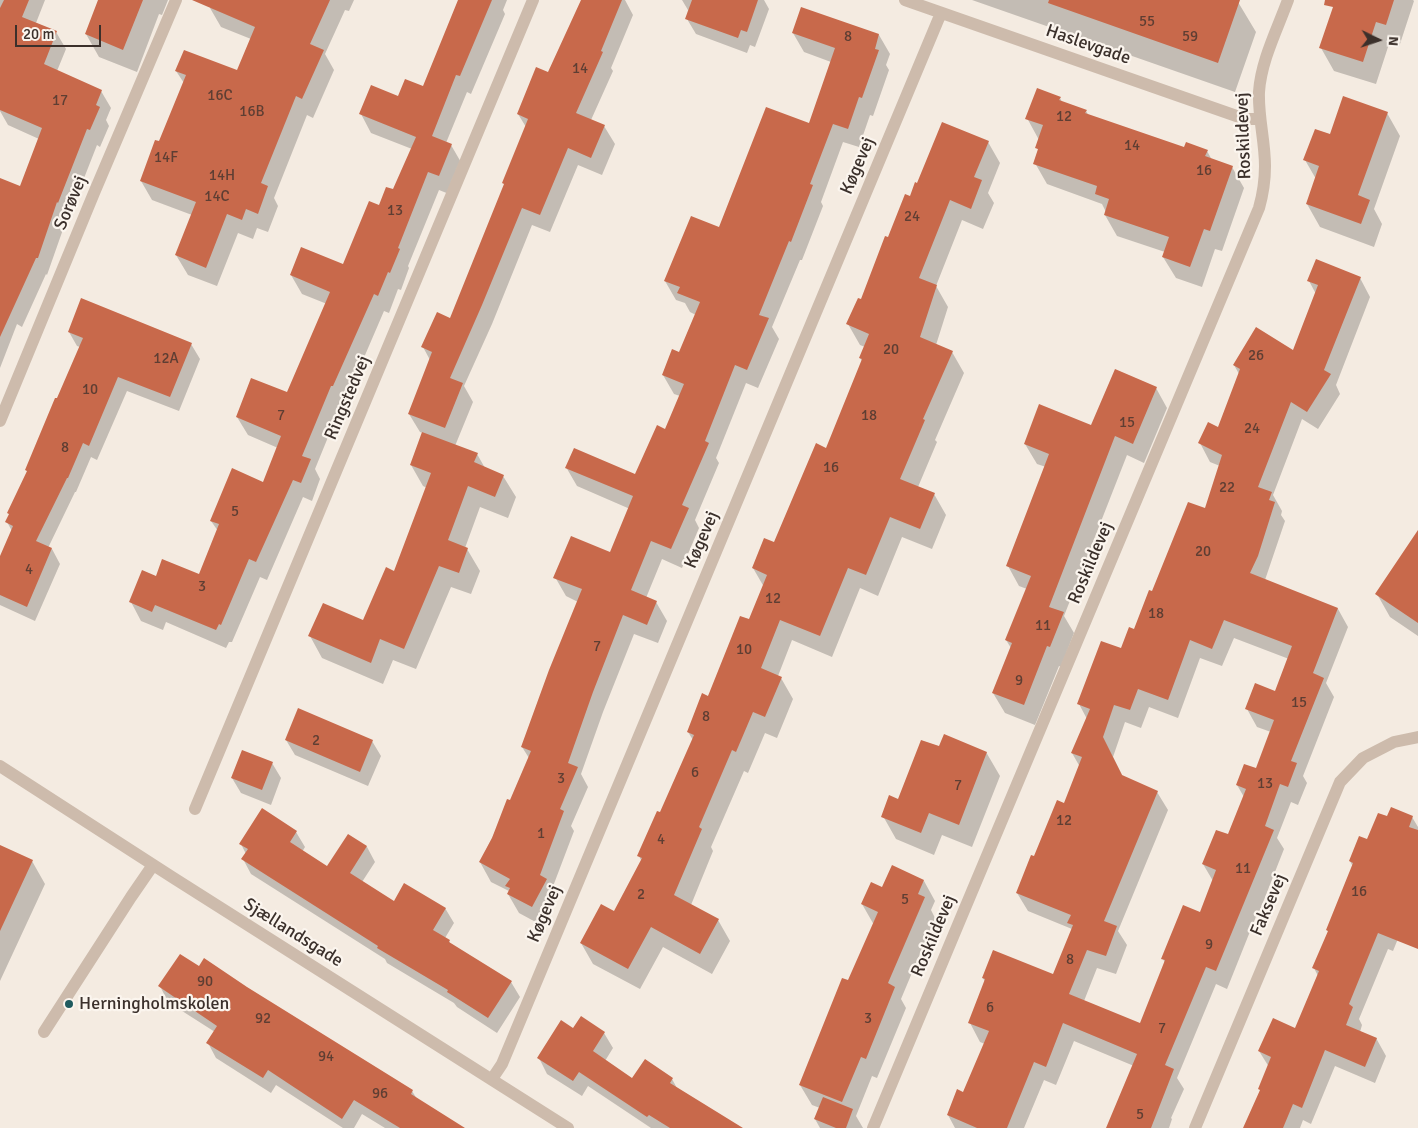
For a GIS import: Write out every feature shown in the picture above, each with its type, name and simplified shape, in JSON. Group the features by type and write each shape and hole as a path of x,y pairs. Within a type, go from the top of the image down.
{"street":[{"name":"Sorøvej","path":"0,421 176,0"},
{"name":"Ringstedvej","path":"195,809 533,0"},
{"name":"Haslevgade","path":"905,0 1245,119 1260,119"},
{"name":"Roskildevej","path":"873,1128 1260,208 1265,167 1259,93 1262,73 1288,0"},
{"name":"Køgevej","path":"492,1080 502,1064 941,13"},
{"name":"Faksevej","path":"1195,1128 1340,782 1363,758 1394,742 1418,737"},
{"name":"Sjællandsgade","path":"0,766 568,1128"},
{"path":"44,1032 153,865"}],"building":[{"path":"4,0 29,0 22,17 57,31 44,64 102,90 96,105 100,107 90,130 87,129 57,202 38,258 36,258 0,337 0,178 20,186 42,128 0,110 0,8"},
{"path":"98,0 143,0 123,50 85,34"},
{"path":"192,0 330,0 310,44 324,50 302,99 296,96 261,183 268,186 258,214 246,209 242,220 227,214 206,268 175,255 196,202 140,181 155,140 159,141 186,75 175,71 184,50 237,70 255,27"},
{"path":"458,0 492,0 460,76 456,75 432,136 452,144 439,176 428,172 390,273 388,272 378,296 374,294 333,386 331,386 302,456 311,459 301,483 293,480 256,562 249,559 221,625 219,624 216,630 155,605 152,612 129,602 142,570 156,576 162,559 199,574 219,524 210,521 232,468 263,482 281,436 236,417 251,378 287,392 330,292 290,275 301,247 343,264 369,201 379,205 386,187 393,189 416,137 359,114 371,85 398,96 405,79 423,86"},
{"path":"581,0 622,0 601,51 603,52 576,113 605,125 591,158 568,148 540,215 522,208 450,378 463,383 445,428 408,414 432,352 421,347 437,312 450,318 528,119 517,114 536,67 548,72"},
{"path":"692,0 758,0 747,32 741,30 738,38 685,19"},
{"path":"1049,0 1240,0 1218,63 1048,3"},
{"path":"1325,0 1394,0 1386,25 1376,22 1363,62 1319,48 1333,7 1324,5"},
{"path":"801,7 879,34 875,49 879,50 862,98 859,97 848,129 833,124 810,184 813,185 791,242 789,241 759,315 769,318 747,370 735,365 705,441 709,443 682,505 689,508 671,549 651,541 631,590 657,601 647,625 623,615 568,763 578,767 560,809 564,811 540,875 547,879 532,907 507,894 510,888 505,886 510,879 479,862 492,838 507,799 510,800 531,751 521,747 549,670 582,589 553,578 571,536 610,552 633,496 565,468 574,448 635,474 657,425 665,429 684,384 662,375 672,349 679,352 700,302 677,293 680,287 664,281 691,216 719,227 766,107 809,123 835,48 792,33"},
{"path":"1037,88 1061,97 1059,100 1087,110 1085,113 1184,147 1186,142 1208,150 1205,156 1233,166 1210,231 1204,229 1190,267 1162,257 1169,237 1104,215 1109,199 1095,194 1097,186 1033,164 1038,149 1035,148 1043,125 1025,119"},
{"path":"1343,96 1388,112 1358,195 1370,200 1361,224 1306,204 1319,166 1303,160 1315,129 1330,134"},
{"path":"942,122 989,141 974,177 982,180 971,209 950,200 919,278 937,285 920,337 953,351 923,419 925,420 900,479 935,493 920,529 890,517 866,575 848,568 820,636 780,620 761,668 782,677 765,717 753,712 736,752 732,750 699,827 702,829 674,895 719,919 700,954 651,927 628,969 580,943 601,904 614,911 642,858 637,856 657,811 660,812 694,735 687,732 702,693 708,696 740,616 749,619 767,575 752,568 764,538 774,542 816,443 826,448 862,359 859,358 869,334 846,324 858,298 861,299 885,236 888,237 905,194 910,196 915,182 917,183"},
{"path":"1316,259 1361,277 1324,370 1331,374 1307,412 1291,402 1258,487 1272,492 1269,500 1275,502 1258,556 1250,573 1338,608 1313,673 1324,678 1291,761 1297,763 1288,787 1280,784 1265,826 1274,830 1216,971 1206,967 1165,1065 1174,1069 1151,1128 1106,1128 1137,1054 1063,1023 1046,1067 1034,1062 1007,1128 977,1128 947,1115 957,1089 963,1092 989,1031 968,1023 985,979 982,978 993,950 1053,974 1073,925 1067,923 1071,915 1016,893 1031,855 1034,856 1057,800 1064,803 1082,757 1071,753 1090,709 1077,704 1101,641 1121,648 1129,627 1134,629 1149,590 1152,591 1188,502 1205,508 1222,455 1198,443 1208,422 1218,427 1240,369 1233,365 1256,327 1293,350 1318,285 1307,281","holes":["1224,620 1292,646 1275,691 1255,683 1245,709 1274,720 1256,768 1244,764 1236,785 1246,789 1228,834 1216,830 1202,864 1216,870 1200,912 1183,905 1161,959 1165,960 1140,1023 1069,994 1087,950 1106,956 1117,926 1104,921 1158,791 1122,775 1103,737 1114,705 1130,710 1138,689 1168,700 1190,640 1212,649"]},
{"path":"81,298 192,343 170,397 118,377 89,446 83,443 68,478 36,541 52,548 27,607 0,595 0,556 13,526 5,522 9,514 7,513 27,471 25,470 55,398 57,398 83,338 68,332"},
{"path":"1115,369 1157,387 1133,444 1115,436 1049,607 1064,612 1050,647 1047,646 1024,705 992,693 1012,643 1005,640 1031,576 1006,566 1049,454 1024,444 1039,404 1091,425"},
{"path":"422,432 478,453 474,462 504,475 495,497 468,486 448,540 468,548 459,573 439,566 404,649 380,639 371,663 308,636 323,603 363,620 386,567 394,571 431,473 410,465"},
{"path":"1418,530 1418,623 1375,594"},
{"path":"298,708 373,740 360,772 285,740"},
{"path":"944,734 987,752 959,825 929,813 921,833 881,817 889,795 898,799 921,740 939,746"},
{"path":"242,750 273,762 262,790 231,778"},
{"path":"1391,807 1413,816 1409,827 1418,830 1418,949 1378,933 1349,1004 1353,1007 1346,1025 1377,1038 1365,1067 1325,1050 1302,1108 1293,1104 1283,1128 1243,1128 1260,1090 1258,1089 1271,1057 1258,1051 1273,1018 1295,1028 1319,971 1312,968 1353,863 1349,861 1359,836 1367,839 1378,813 1387,816"},
{"path":"262,808 297,831 290,842 327,866 348,834 367,846 350,873 394,901 404,883 446,908 433,930 512,981 488,1018 447,992 448,990 377,948 378,946 241,859 248,849 239,844"},
{"path":"0,845 33,860 0,931"},
{"path":"892,865 924,880 918,894 925,897 888,983 895,987 866,1059 861,1057 842,1102 799,1085 842,978 848,980 878,912 861,904 871,882 882,887"},
{"path":"180,954 199,966 204,958 247,987 413,1090 411,1094 465,1128 400,1128 354,1100 342,1119 268,1070 263,1078 206,1043 217,1026 158,986"},
{"path":"581,1016 605,1032 593,1051 632,1078 645,1059 673,1078 670,1083 743,1128 670,1128 649,1115 647,1117 579,1072 573,1081 537,1058 561,1020 573,1028"},
{"path":"823,1097 853,1109 846,1128 836,1128 814,1119"}],"place":[{"name":"Herningholmskolen","path":"69,1004"}]}
